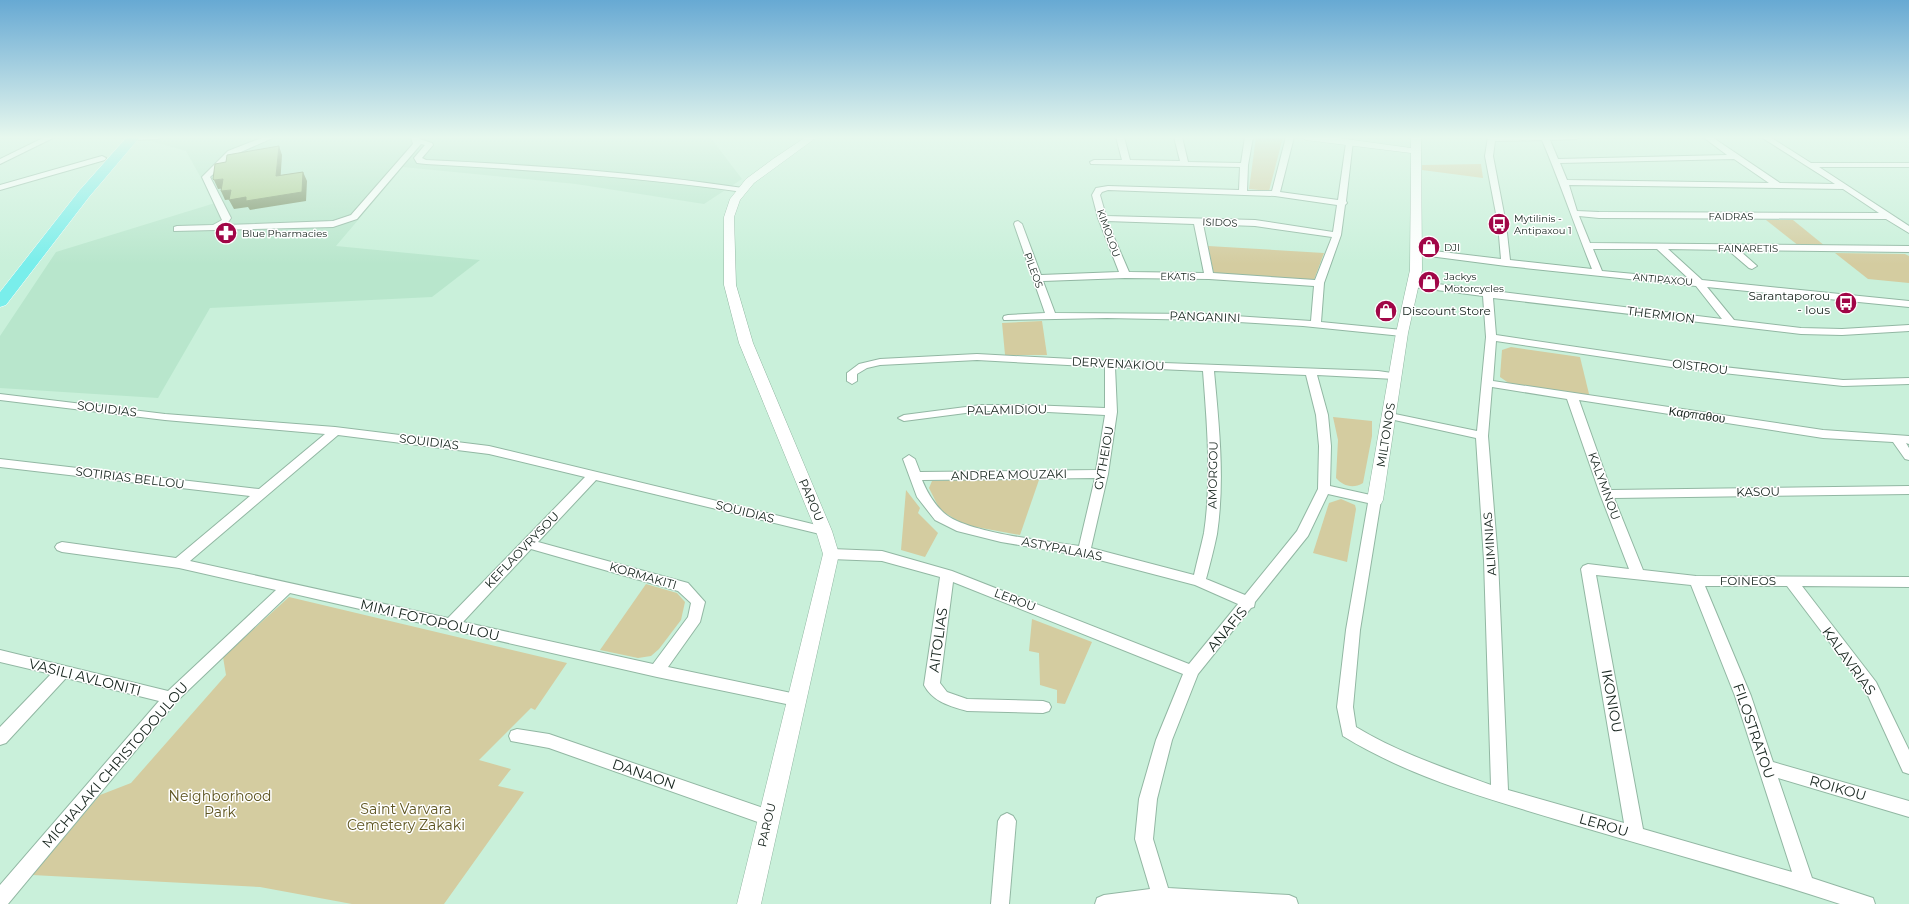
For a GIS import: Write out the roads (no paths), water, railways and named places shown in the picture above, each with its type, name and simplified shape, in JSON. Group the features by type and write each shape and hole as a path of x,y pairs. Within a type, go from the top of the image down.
{"main road":[{"path":"0,280 84,179"},
{"path":"0,302 97,179"}],"street":[{"path":"0,188 30,179"},
{"path":"207,179 227,218 226,221 215,228"},
{"path":"177,229 333,224 344,222 354,217 387,179"},
{"path":"663,179 743,190"},
{"name":"PAROU","path":"749,904 831,554 824,531 746,343 730,285 729,217 735,199 752,179"},
{"path":"1243,179 1243,192 1275,194 1343,203"},
{"path":"1275,194 1279,179"},
{"path":"1316,323 1319,283 1336,235 1343,203 1346,179"},
{"name":"MILTONOS","path":"1349,731 1345,708 1353,630 1390,416 1402,333 1413,284 1416,252 1415,179"},
{"path":"1493,179 1502,224 1506,263"},
{"path":"1563,179 1586,246 1598,273"},
{"path":"1767,179 1777,186"},
{"path":"1834,179 1909,230"},
{"path":"1564,182 1845,186"},
{"name":"KIMOLOU","path":"1125,275 1102,218 1096,194 1099,190 1108,188 1243,192"},
{"name":"FAIDRAS","path":"1574,213 1599,215 1888,216"},
{"name":"ISIDOS","path":"1102,218 1262,224 1336,235"},
{"path":"1198,221 1209,276"},
{"name":"PILEOS","path":"1018,224 1036,278 1051,316"},
{"name":"FAINARETIS","path":"1586,246 1661,248 1909,249"},
{"path":"1661,248 1698,282 1731,324"},
{"path":"1731,248 1752,266"},
{"name":"ANTIPAXOU","path":"1416,252 1598,273 1909,304"},
{"name":"EKATIS","path":"1036,278 1125,275 1209,276 1319,283"},
{"name":"THERMION","path":"1413,284 1731,324 1801,331 1842,332 1909,328"},
{"name":"ALIMINIAS","path":"1488,294 1491,337 1482,436 1491,560 1500,795"},
{"name":"PANGANINI","path":"1008,318 1131,314 1316,323 1402,333"},
{"name":"OISTROU","path":"1491,337 1678,365 1835,382 1909,381"},
{"name":"DERVENAKIOU","path":"852,382 852,374 863,366 880,362 977,356 1110,364 1395,376"},
{"name":"GYTHEIOU","path":"1084,551 1102,474 1111,412 1110,364"},
{"name":"AMORGOU","path":"1199,580 1211,528 1214,459 1214,425 1208,368"},
{"name":"ANAFIS","path":"1161,896 1144,839 1148,799 1164,740 1192,671 1249,603 1303,533 1324,489 1325,446 1322,415 1311,372"},
{"name":"Καρπαθου","path":"1486,383 1823,434 1909,440"},
{"name":"KALYMNOU","path":"1572,396 1606,494 1638,575"},
{"name":"SOUIDIAS","path":"0,398 26,399 165,417 335,431 489,450 824,531"},
{"name":"SOUIDIAS","path":"0,402 26,399"},
{"name":"PALAMIDIOU","path":"904,418 981,408 1029,408 1111,412"},
{"path":"1390,416 1482,436"},
{"path":"179,563 335,431"},
{"path":"1896,440 1909,456"},
{"name":"ASTYPALAIAS","path":"909,459 921,494 940,517 962,528 1002,538 1084,551 1199,580 1249,603"},
{"name":"SOTIRIAS BELLOU","path":"0,463 261,493"},
{"name":"ANDREA MOUZAKI","path":"916,476 1102,474"},
{"name":"KEFLAOVRYSOU","path":"451,625 594,475"},
{"path":"1324,489 1375,500"},
{"name":"KASOU","path":"1606,494 1909,490"},
{"name":"KORMAKITI","path":"528,544 683,587 698,602 695,618 657,671"},
{"name":"MIMI FOTOPOULOU","path":"62,547 179,563 657,671 796,700"},
{"name":"LEROU","path":"831,554 882,556 947,574 1192,671"},
{"name":"FOINEOS","path":"1588,569 1696,581 1904,582"},
{"name":"IKONIOU","path":"1588,569 1635,834"},
{"name":"AITOLIAS","path":"947,574 932,685 942,696 967,705 1043,707"},
{"name":"FILOSTRATOU","path":"1696,581 1742,696 1805,884"},
{"name":"KALAVRIAS","path":"1791,582 1871,686 1909,767"},
{"path":"1904,582 1909,593"},
{"name":"MICHALAKI CHRISTODOULOU","path":"0,899 171,698 288,587"},
{"name":"VASILI AVLONITI","path":"0,656 171,698"},
{"path":"0,738 64,671"},
{"name":"LEROU","path":"1349,731 1375,747 1426,769 1500,795 1805,884 1866,904"},
{"name":"DANAON","path":"518,736 549,742 769,818"},
{"name":"ROIKOU","path":"1766,767 1909,809"},
{"path":"1000,904 1007,821"},
{"path":"1104,904 1161,896 1289,904"}],"place":[{"name":"Mytilinis - Antipaxou 1","path":"1499,224"},
{"name":"Blue Pharmacies","path":"226,233"},
{"name":"DJI","path":"1429,247"},
{"name":"Jackys Motorcycles","path":"1429,282"},
{"name":"Sarantaporou - Ious","path":"1846,303"},
{"name":"Discount Store","path":"1386,311"}],"park label":[{"name":"Neighborhood Park","path":"220,804"},
{"name":"Saint Varvara Cemetery Zakaki","path":"406,818"}]}
